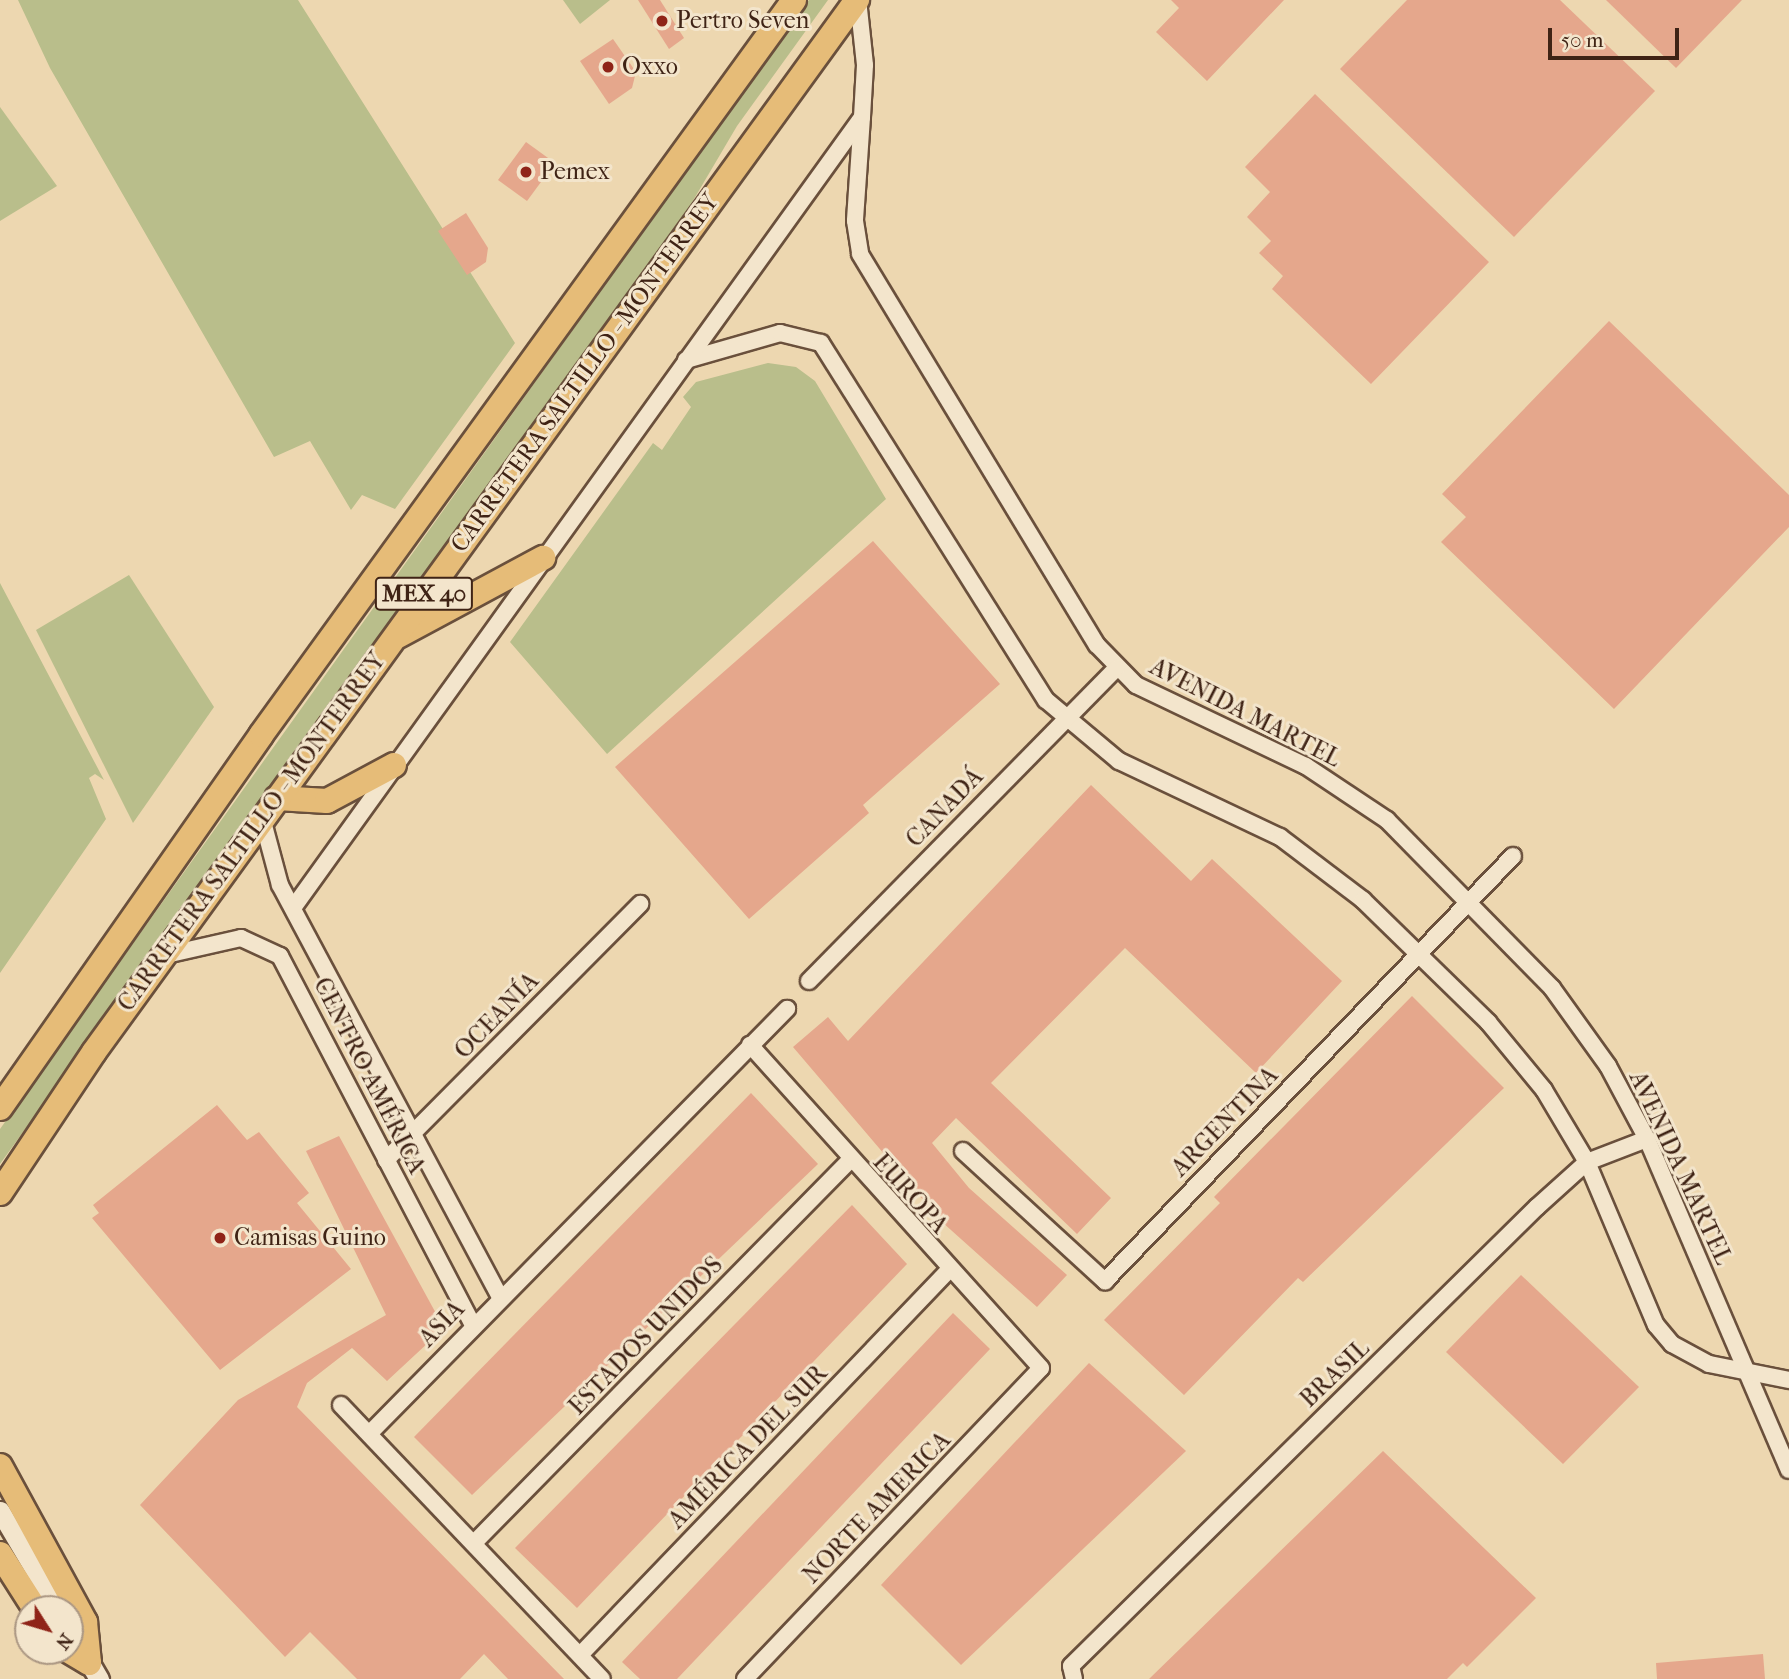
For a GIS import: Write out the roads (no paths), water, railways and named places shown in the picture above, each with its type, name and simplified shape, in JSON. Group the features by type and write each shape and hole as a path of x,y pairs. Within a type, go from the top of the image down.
{"main road":[{"name":"CARRETERA SALTILLO - MONTERREY","path":"0,1108 261,735 794,0"},
{"path":"678,247 717,170 839,0"},
{"name":"CARRETERA SALTILLO - MONTERREY","path":"0,1193 262,818 857,0"},
{"path":"391,639 543,558"},
{"path":"277,798 327,801 394,765"},
{"path":"0,1466 76,1598 86,1664"},
{"path":"0,1554 26,1595"}],"street":[{"name":"AVENIDA MARTEL","path":"857,0 865,65 855,221 860,254 1116,669 1166,702 1246,734 1352,794 1469,900 1587,1034 1647,1139 1789,1470"},
{"path":"293,908 862,117"},
{"path":"686,360 780,333 821,343 1028,676 1063,719 1119,761 1280,837 1419,952 1516,1053 1587,1163 1656,1325 1690,1356 1749,1373 1789,1380"},
{"name":"CANADÁ","path":"809,981 1063,719 1116,669"},
{"name":"CENTRO AMÉRICA","path":"262,818 273,867 293,908 500,1297"},
{"name":"ARGENTINA","path":"963,1151 1105,1281 1513,856"},
{"name":"OCEANÍA","path":"386,1160 415,1134 640,904"},
{"name":"CENTRO AMÉRICA","path":"166,955 242,938 280,956 472,1325"},
{"name":"ASIA","path":"370,1433 472,1325 787,1009"},
{"name":"EUROPA","path":"750,1045 948,1270 1041,1368"},
{"name":"BRASIL","path":"1072,1672 1587,1163 1647,1139"},
{"name":"ESTADOS UNIDOS","path":"474,1543 850,1160"},
{"name":"AMÉRICA DEL SUR","path":"581,1654 948,1270"},
{"name":"NORTE AMERICA","path":"745,1679 1041,1368"},
{"path":"341,1405 602,1679"},
{"path":"0,1511 50,1595"}],"place":[{"name":"Pertro Seven","path":"662,21"},
{"name":"Oxxo","path":"608,67"},
{"name":"Pemex","path":"526,172"},
{"name":"Camisas Guino","path":"220,1238"}]}
